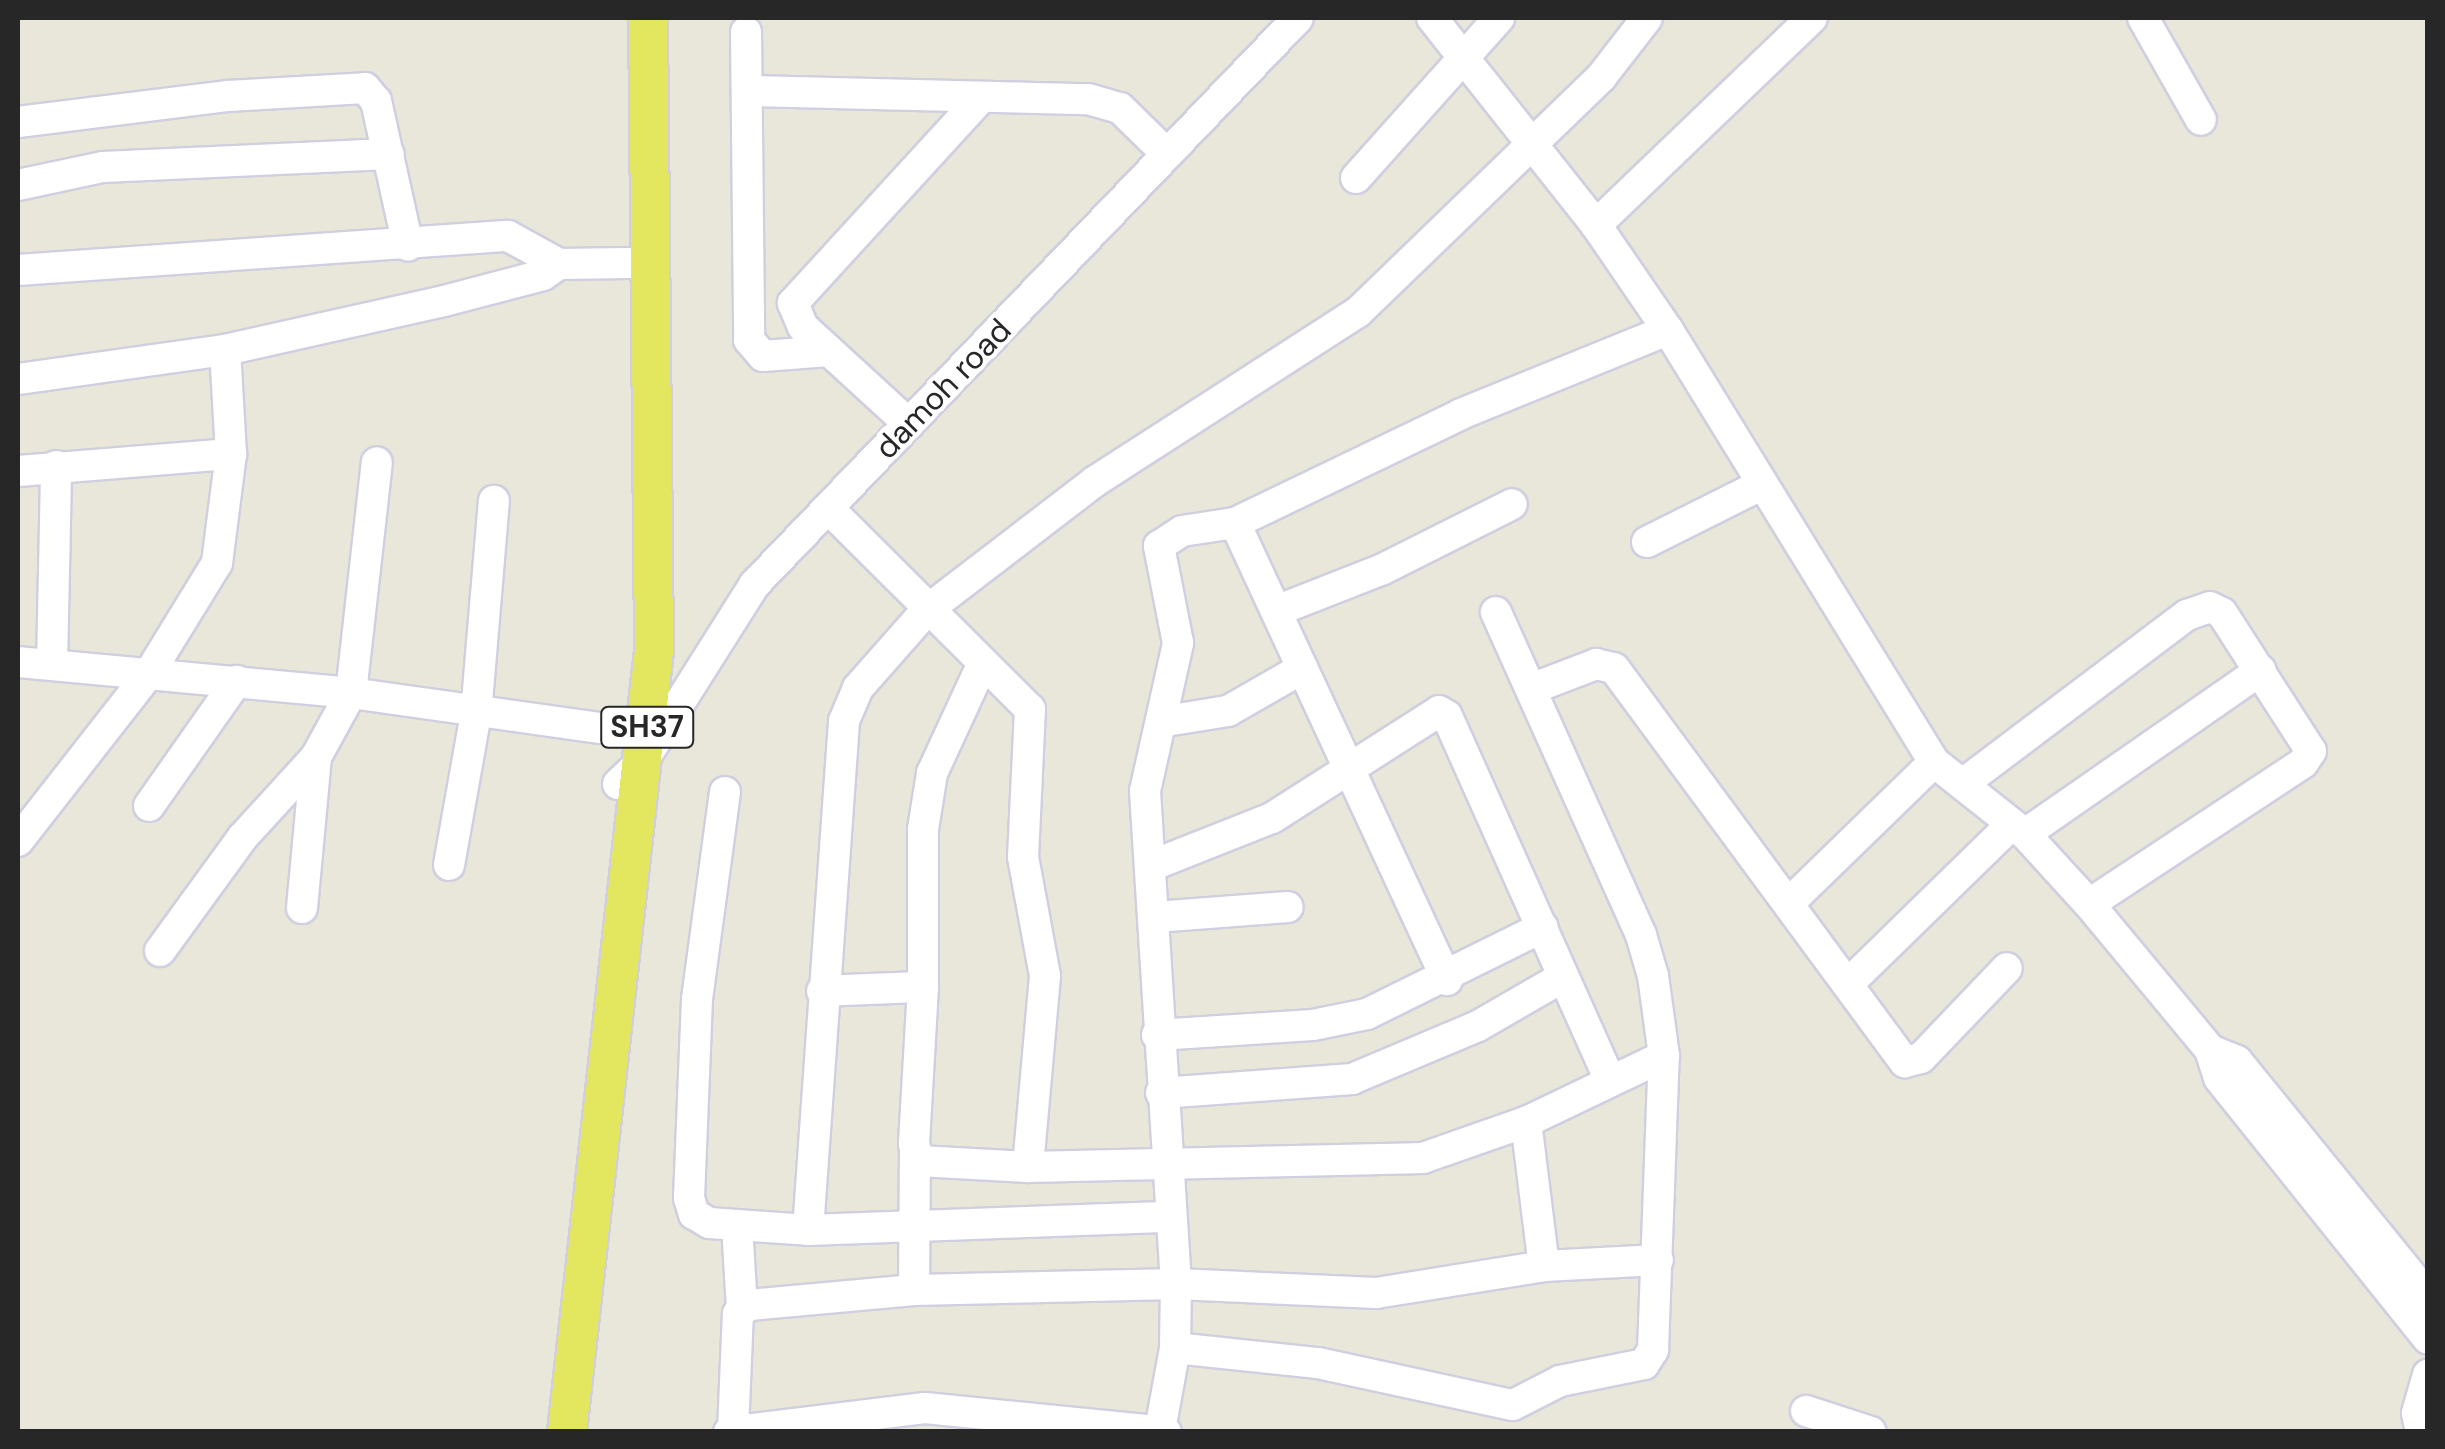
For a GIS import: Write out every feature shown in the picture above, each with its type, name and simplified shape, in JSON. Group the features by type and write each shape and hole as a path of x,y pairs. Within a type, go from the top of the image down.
{"main road":[{"name":"SH37","path":"567,1432 633,750 627,18"},
{"name":"SH37","path":"546,1432 570,1162 633,750 654,650 648,18"}],"street":[{"name":"damoh road","path":"633,750 755,584 1298,18"},
{"path":"1432,18 1465,54 1596,225 1668,330 1759,486 1934,762 2018,830 2090,904 2210,1050 2219,1078 2428,1339"},
{"path":"1356,178 1499,18"},
{"path":"808,1230 844,721 858,688 926,610 1094,482 1358,312 1602,76 1647,18"},
{"path":"1596,225 1812,18"},
{"path":"2143,18 2201,120"},
{"path":"746,32 750,90 749,340 763,356 829,351"},
{"path":"18,122 354,85 376,101 408,245"},
{"path":"750,90 1103,102 1138,123 1167,154"},
{"path":"908,424 795,317 793,303 981,98"},
{"path":"18,185 103,167 389,154"},
{"path":"18,270 276,247 408,245 508,236 559,264 628,263"},
{"path":"18,379 225,350 444,301 543,275 559,264"},
{"path":"737,1225 742,1308 731,1431 925,1408 1163,1431 1175,1348 1176,1284 1161,1093 1153,865 1145,792 1166,721 1178,644 1159,546 1182,531 1236,523 1461,414 1668,330"},
{"path":"18,841 150,672 218,563 230,454 225,350"},
{"path":"18,471 230,454"},
{"path":"160,951 242,838 316,757 351,693 377,462"},
{"path":"52,665 56,466"},
{"path":"1648,542 1759,486"},
{"path":"448,865 476,714 494,501"},
{"path":"1276,612 1384,568 1512,504"},
{"path":"828,508 982,665 1019,694 1034,727 1022,857 1045,976 1028,1168"},
{"path":"1236,523 1302,668 1354,768 1447,980"},
{"path":"1964,783 2198,608 2222,613 2308,738 2311,751 2303,763 2090,904"},
{"path":"1175,1348 1318,1363 1513,1405 1560,1382 1644,1364 1653,1350 1664,1056 1641,936 1496,612"},
{"path":"18,662 351,693 476,714 633,750"},
{"path":"1530,688 1596,664 1614,668 1789,902 1898,1056 1912,1062 2007,968"},
{"path":"914,1290 915,1153 923,987 923,828 932,773 982,665"},
{"path":"1166,721 1228,711 1302,668"},
{"path":"1848,984 2018,830 2261,670"},
{"path":"149,806 238,681"},
{"path":"1153,865 1272,818 1354,768 1430,713 1448,716 1608,1078"},
{"path":"302,908 316,757"},
{"path":"1789,902 1934,762"},
{"path":"725,792 696,999 689,1198 694,1214 709,1223 808,1230 1170,1217"},
{"path":"1154,916 1288,908"},
{"path":"1158,1036 1313,1025 1367,1014 1447,980 1543,927"},
{"path":"1161,1093 1352,1078 1478,1026 1564,977"},
{"path":"822,991 923,987"},
{"path":"2210,1050 2237,1061 2428,1296"},
{"path":"915,1153 928,1166 1028,1168 1423,1158 1526,1122 1608,1078 1664,1056"},
{"path":"1526,1122 1544,1266"},
{"path":"742,1308 914,1290 1176,1284 1376,1293 1544,1266 1658,1260"},
{"path":"2416,1425 2428,1374"},
{"path":"1806,1411 1871,1432"}]}
